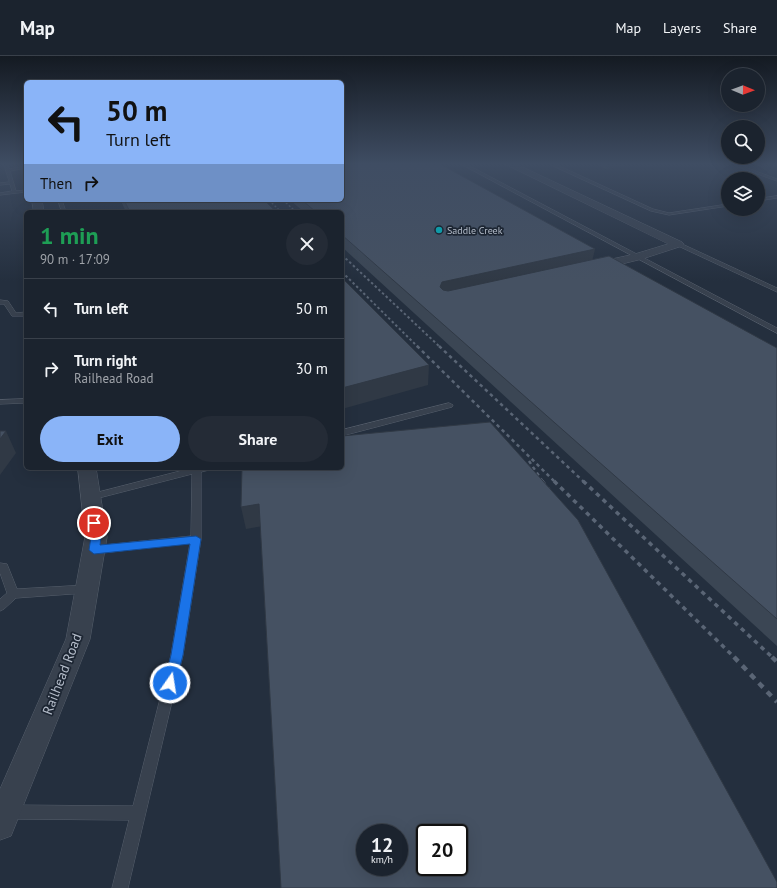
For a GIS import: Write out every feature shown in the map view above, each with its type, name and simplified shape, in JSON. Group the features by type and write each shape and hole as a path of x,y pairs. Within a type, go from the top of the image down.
{"street":[{"path":"587,203 672,246"},
{"path":"579,270 672,246"},
{"name":"Railhead Road","path":"3,818 78,639 96,537 87,470"}],"lane":[{"path":"537,203 777,331"},
{"path":"635,203 651,210 669,214 721,206"},
{"path":"672,246 777,290"},
{"path":"0,302 6,302 14,315 24,314"},
{"path":"0,402 24,401"},
{"path":"344,432 449,405"},
{"path":"91,496 196,470"},
{"path":"120,888 177,655 196,539 200,470"},
{"path":"94,550 196,539"},
{"path":"0,567 3,567 13,594"},
{"path":"0,606 13,594 86,590"},
{"path":"3,818 139,813"}],"building":[{"path":"125,203 267,203 274,210 129,210"},
{"path":"305,203 511,203 595,249 442,282 440,287 443,290 448,291 609,256 777,348 777,619 344,237 344,210 314,210"},
{"path":"344,280 429,365 344,387"},
{"path":"490,422 578,520 777,882 777,888 281,888 259,504 241,507 242,470 344,470 344,436"},
{"path":"0,431 6,431 0,439"}],"railway":[{"path":"272,203 279,210"},
{"path":"286,203 294,210"},
{"path":"344,257 440,347"},
{"path":"344,274 418,347"},
{"path":"417,346 555,482"},
{"path":"439,346 584,482"},
{"path":"529,461 543,482"},
{"path":"542,481 549,490"},
{"path":"554,481 734,657"},
{"path":"583,481 773,658"},
{"path":"734,657 777,702"},
{"path":"773,658 777,662"}],"place":[{"name":"Saddle Creek","path":"439,230"}],"route":[{"path":"94,523 96,537 94,550 196,539 177,655 170,683"}]}
